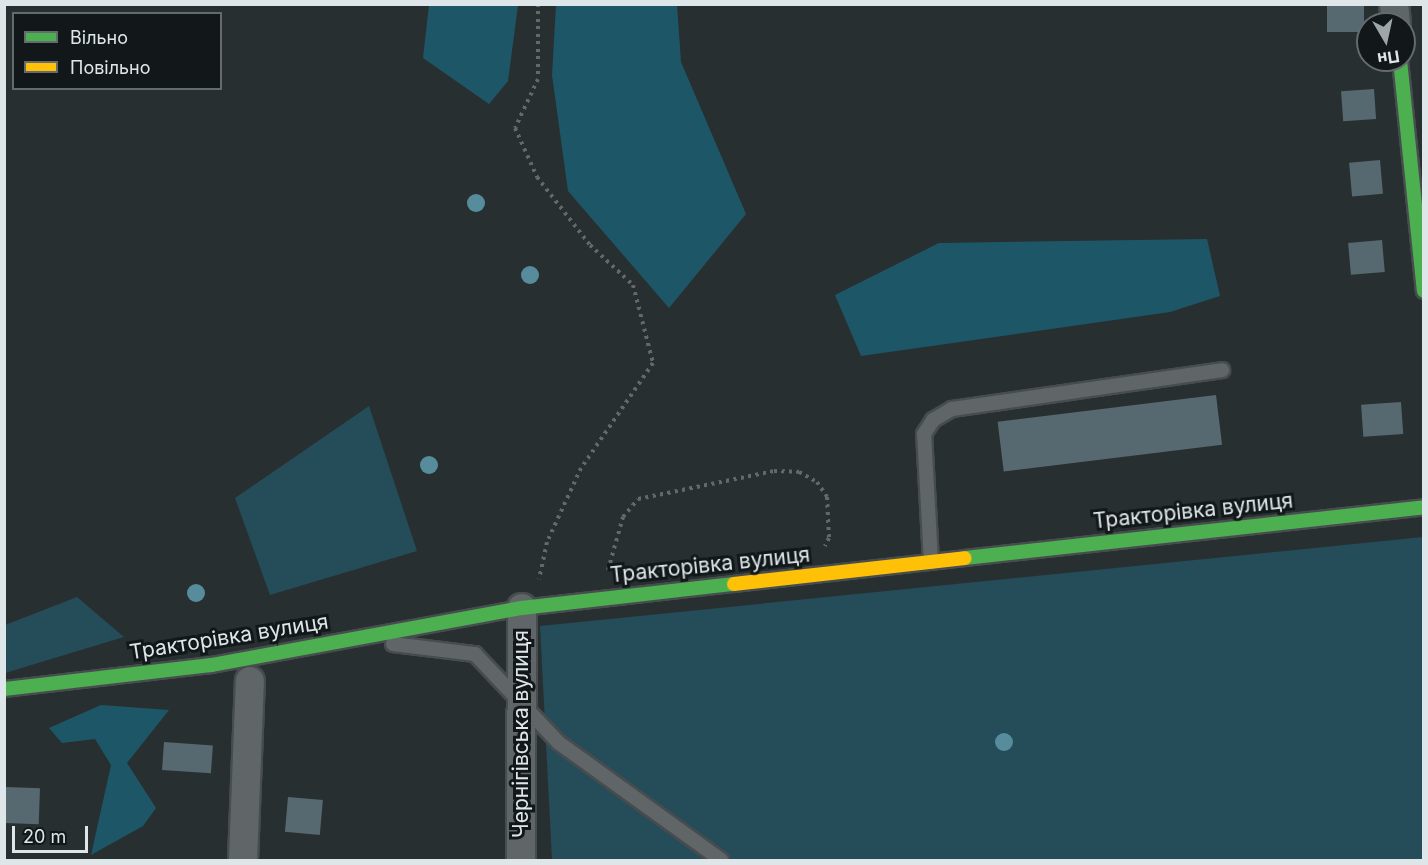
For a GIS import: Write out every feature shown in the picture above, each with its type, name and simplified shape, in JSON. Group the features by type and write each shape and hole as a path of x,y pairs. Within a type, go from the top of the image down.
{"street":[{"path":"1401,72 1424,291"},
{"name":"Тракторівка вулиця","path":"4,689 211,665 527,607 1424,507"},
{"name":"Чернігівська вулиця","path":"521,861 519,700 527,607"},
{"path":"243,861 250,681"}],"lane":[{"path":"931,562 924,434 933,420 952,409 1222,370"},
{"path":"211,665 250,681 276,666 396,644 475,654 559,743 721,861"}],"path":[{"path":"527,607 547,542 581,468 653,363 633,285 590,245 537,177 515,128 538,79 538,4"},
{"path":"597,599 622,517 638,499 774,471 799,472 817,482 827,497 830,538 805,576"}],"shaded area":[{"path":"429,5 518,5 508,81 489,104 423,58"},
{"path":"556,5 677,5 681,62 746,214 669,308 568,191 552,75"},
{"path":"1207,239 1220,296 1170,312 861,356 835,295 939,243"},
{"path":"369,406 417,551 270,595 235,498"},
{"path":"1423,537 1423,860 552,860 540,626"},
{"path":"77,597 124,637 5,673 5,625"},
{"path":"101,705 169,710 127,763 156,808 143,826 91,855 111,765 95,739 62,743 49,728"}],"building":[{"path":"1327,4 1364,4 1364,12 1356,12 1356,32 1327,32"},
{"path":"1374,89 1376,119 1343,121 1341,91"},
{"path":"1380,160 1383,194 1352,197 1349,163"},
{"path":"1382,240 1385,272 1351,275 1348,243"},
{"path":"1216,395 1222,445 1004,471 998,422"},
{"path":"1401,402 1403,434 1363,437 1361,405"},
{"path":"164,742 213,745 211,773 162,770"},
{"path":"6,787 40,788 39,824 5,823"},
{"path":"288,797 323,800 320,835 285,832"}],"traffic: fast":[{"path":"1401,72 1424,291"},
{"path":"965,558 1424,507"},
{"path":"4,689 211,665 522,608 734,584"}],"traffic: slow":[{"path":"734,584 965,558"}]}
